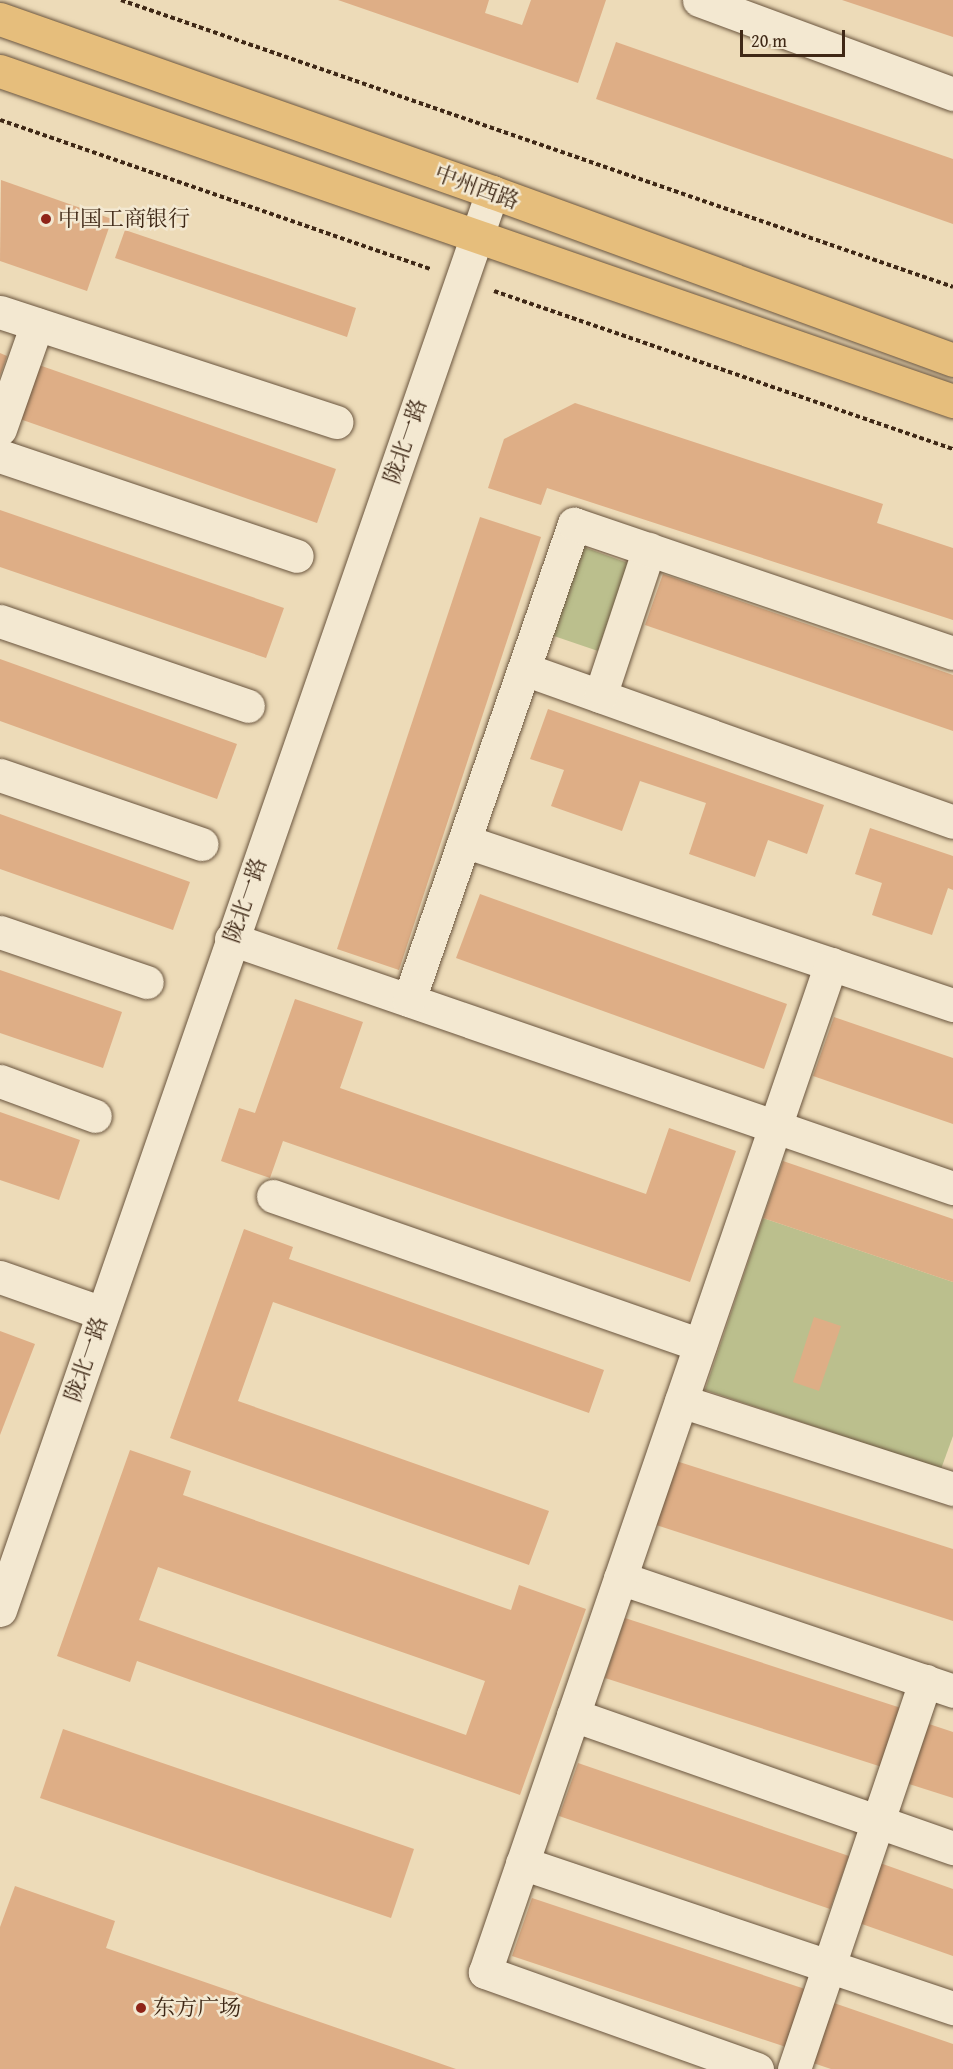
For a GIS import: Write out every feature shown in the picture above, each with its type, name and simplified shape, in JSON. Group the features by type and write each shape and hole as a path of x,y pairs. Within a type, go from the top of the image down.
{"main road":[{"name":"中州西路","path":"0,19 492,192 953,360"},
{"name":"中州西路","path":"0,70 953,400"}],"street":[{"path":"699,0 953,94"},
{"name":"陇北一路","path":"0,1610 492,192"},
{"path":"0,312 336,422"},
{"path":"0,429 37,324"},
{"path":"0,456 297,556"},
{"path":"409,1000 574,524 953,653"},
{"path":"600,696 649,549"},
{"path":"0,621 248,705"},
{"path":"524,669 953,822"},
{"path":"0,775 201,844"},
{"path":"464,841 953,1005"},
{"path":"0,932 147,982"},
{"path":"231,939 953,1188"},
{"path":"757,2069 484,1972 831,964"},
{"path":"0,1081 94,1116"},
{"path":"273,1196 700,1345"},
{"path":"0,1277 102,1313"},
{"path":"681,1401 953,1489"},
{"path":"620,1578 939,1686 877,1821 794,2069"},
{"path":"573,1715 953,1848"},
{"path":"522,1863 953,2008"}],"path":[{"path":"121,0 953,287"}],"green space":[{"path":"581,546 628,563 598,651 551,635"},
{"path":"763,1218 953,1282 953,1436 941,1469 705,1390"}],"building":[{"path":"338,0 489,0 485,13 522,25 531,0 606,0 578,83"},
{"path":"842,0 953,0 953,37"},
{"path":"616,42 953,159 953,224 596,99"},
{"path":"1,180 112,219 87,291 0,261"},
{"path":"125,230 356,308 347,337 115,258"},
{"path":"0,353 7,356 0,376"},
{"path":"36,364 336,469 317,523 17,418"},
{"path":"575,403 883,504 877,523 953,548 953,620 547,488 541,505 488,488 504,439"},
{"path":"0,510 284,608 266,658 0,567"},
{"path":"480,517 541,537 399,970 337,949"},
{"path":"663,574 953,675 953,731 645,625"},
{"path":"0,659 237,744 217,799 0,721"},
{"path":"548,709 824,805 807,854 768,840 755,877 689,854 706,803 640,781 622,831 551,806 564,770 530,759"},
{"path":"0,814 190,882 173,930 0,869"},
{"path":"870,828 953,856 953,890 948,888 932,935 872,915 882,883 855,874"},
{"path":"480,894 787,1004 764,1069 456,958"},
{"path":"0,970 122,1012 103,1068 0,1033"},
{"path":"295,999 363,1022 340,1088 646,1194 669,1128 736,1151 690,1282 283,1141 270,1178 221,1161 239,1108 255,1113"},
{"path":"834,1017 953,1058 953,1124 813,1076"},
{"path":"0,1112 80,1140 59,1200 0,1180"},
{"path":"783,1161 953,1219 953,1282 763,1218"},
{"path":"244,1229 293,1247 289,1259 604,1370 589,1413 273,1302 238,1401 549,1511 529,1565 170,1438"},
{"path":"814,1317 841,1326 819,1391 793,1382"},
{"path":"0,1331 35,1344 0,1435"},
{"path":"130,1450 191,1471 183,1495 511,1610 519,1585 586,1609 520,1795 137,1661 130,1682 57,1656","holes":["158,1567 485,1681 466,1735 139,1620"]},
{"path":"673,1460 953,1549 953,1621 653,1524"},
{"path":"625,1618 901,1708 882,1767 605,1678"},
{"path":"929,1724 953,1732 953,1798 909,1784"},
{"path":"63,1729 414,1849 391,1918 40,1798"},
{"path":"578,1763 849,1856 830,1909 559,1816"},
{"path":"880,1863 953,1889 953,1956 859,1923"},
{"name":"东方广场","path":"15,1886 115,1921 106,1948 456,2069 0,2069 0,1927"},
{"path":"532,1898 805,1989 786,2047 512,1956"},
{"path":"834,2003 953,2044 953,2069 831,2069 813,2063"}],"place":[{"name":"中国工商银行","path":"46,219"},
{"name":"东方广场","path":"141,2008"}]}
